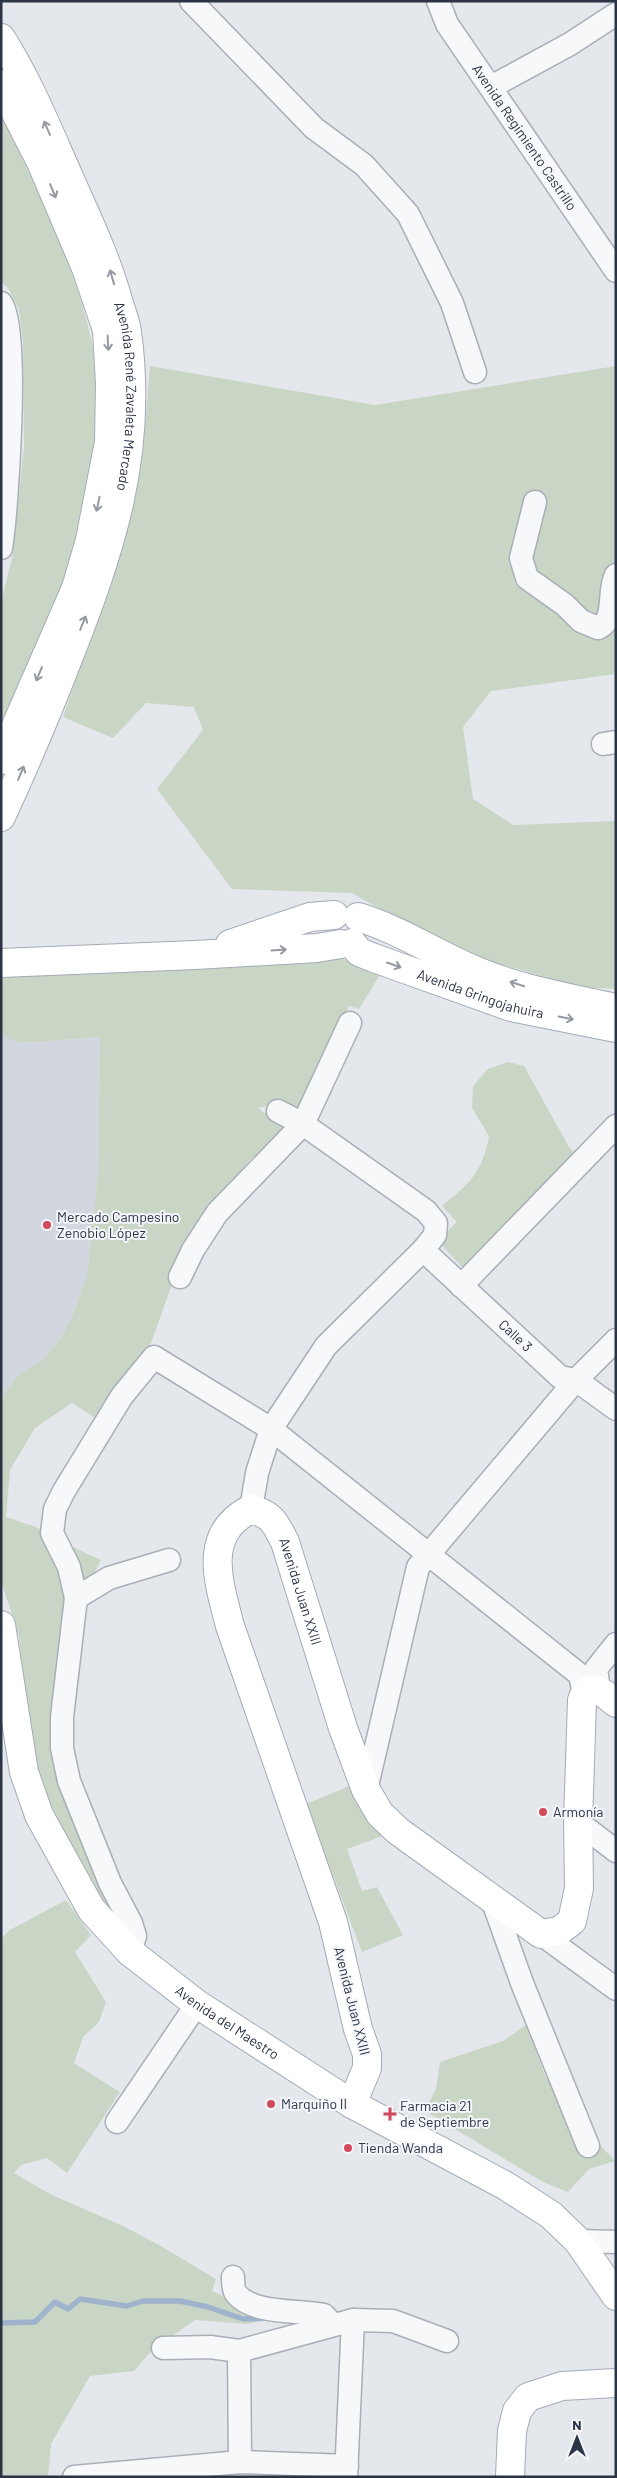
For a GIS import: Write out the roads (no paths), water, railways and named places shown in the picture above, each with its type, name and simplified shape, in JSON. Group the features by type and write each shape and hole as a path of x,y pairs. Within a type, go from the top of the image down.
{"main road":[{"name":"Avenida René Zavaleta Mercado","path":"1,38 23,72 108,266 127,331 131,422 126,478 110,544 97,587 61,678 1,818"},
{"name":"Avenida René Zavaleta Mercado","path":"1,84 40,162 86,268 107,330 110,384 109,442 90,540 76,588 1,760"},
{"path":"346,916 361,921 362,931 360,936 346,944"},
{"name":"Avenida Gringojahuira","path":"195,955 310,917 346,916 440,952 479,972 545,993 616,1008"},
{"name":"Avenida Gringojahuira","path":"1,963 195,955 317,948 346,944 374,958 511,1007 616,1028"},
{"name":"Avenida Juan XXIII","path":"352,2104 367,2068 367,2054 358,2029 333,1922 230,1626 218,1579 218,1550 225,1532 235,1518 251,1509 265,1513 275,1521 284,1542 343,1728 366,1790 380,1814 398,1831 541,1934"},
{"name":"Avenida del Maestro","path":"1,1625 24,1772 39,1814 91,1909 130,1952 197,2004 352,2104 506,2186 551,2215 578,2241 616,2296"},
{"path":"541,1934 559,1931 572,1921 579,1888 578,1822 582,1700 600,1695"},
{"path":"510,2477 512,2431 517,2411 528,2397 562,2386 616,2383"}],"street":[{"path":"191,1 314,128 364,165 408,214 452,303 475,372"},
{"name":"Avenida Regimiento Castrillo","path":"438,1 447,24 492,87 616,271"},
{"path":"492,87 570,44 616,14"},
{"path":"1,303 5,307 8,324 10,358 7,470 1,548"},
{"path":"535,502 522,558 527,578 565,604 581,621 598,628 608,622 611,613 612,583 616,575"},
{"path":"180,1277 193,1250 218,1213 303,1124 350,1023"},
{"path":"251,1509 257,1473 271,1429 326,1346 423,1250 435,1235 436,1223 426,1211 303,1124 278,1112"},
{"path":"461,1286 616,1126"},
{"name":"Calle 3","path":"423,1250 560,1377 576,1380 616,1410"},
{"path":"366,1790 418,1566 576,1380 616,1340"},
{"path":"130,1952 135,1936 132,1923 110,1882 69,1781 62,1748 62,1717 76,1598 69,1567 52,1533 55,1509 122,1396 154,1356 271,1429 580,1675 600,1695"},
{"path":"76,1598 109,1578 169,1560"},
{"path":"600,1695 596,1669 616,1644"},
{"path":"578,1822 616,1851"},
{"path":"492,1899 522,1983 588,2146"},
{"path":"541,1934 616,1989"},
{"path":"117,2122 197,2004"},
{"path":"578,2241 616,2242"},
{"path":"233,2277 234,2291 240,2298 248,2302 263,2308 324,2316 343,2323"},
{"path":"163,2348 210,2347 239,2351 343,2323 393,2321 448,2341"},
{"path":"74,2477 240,2462 346,2471 343,2323"},
{"path":"239,2351 240,2462"}],"waterway":[{"path":"1,2323 35,2322 55,2302 68,2309 80,2299 127,2306 143,2301 180,2301 208,2307 243,2319 266,2318"}],"place":[{"name":"Mercado Campesino Zenobio López","path":"47,1225"},
{"name":"Armonía","path":"543,1812"},
{"name":"Marquiño II","path":"271,2104"},
{"name":"Farmacia 21 de Septiembre","path":"390,2114"},
{"name":"Tienda Wanda","path":"348,2148"}]}
